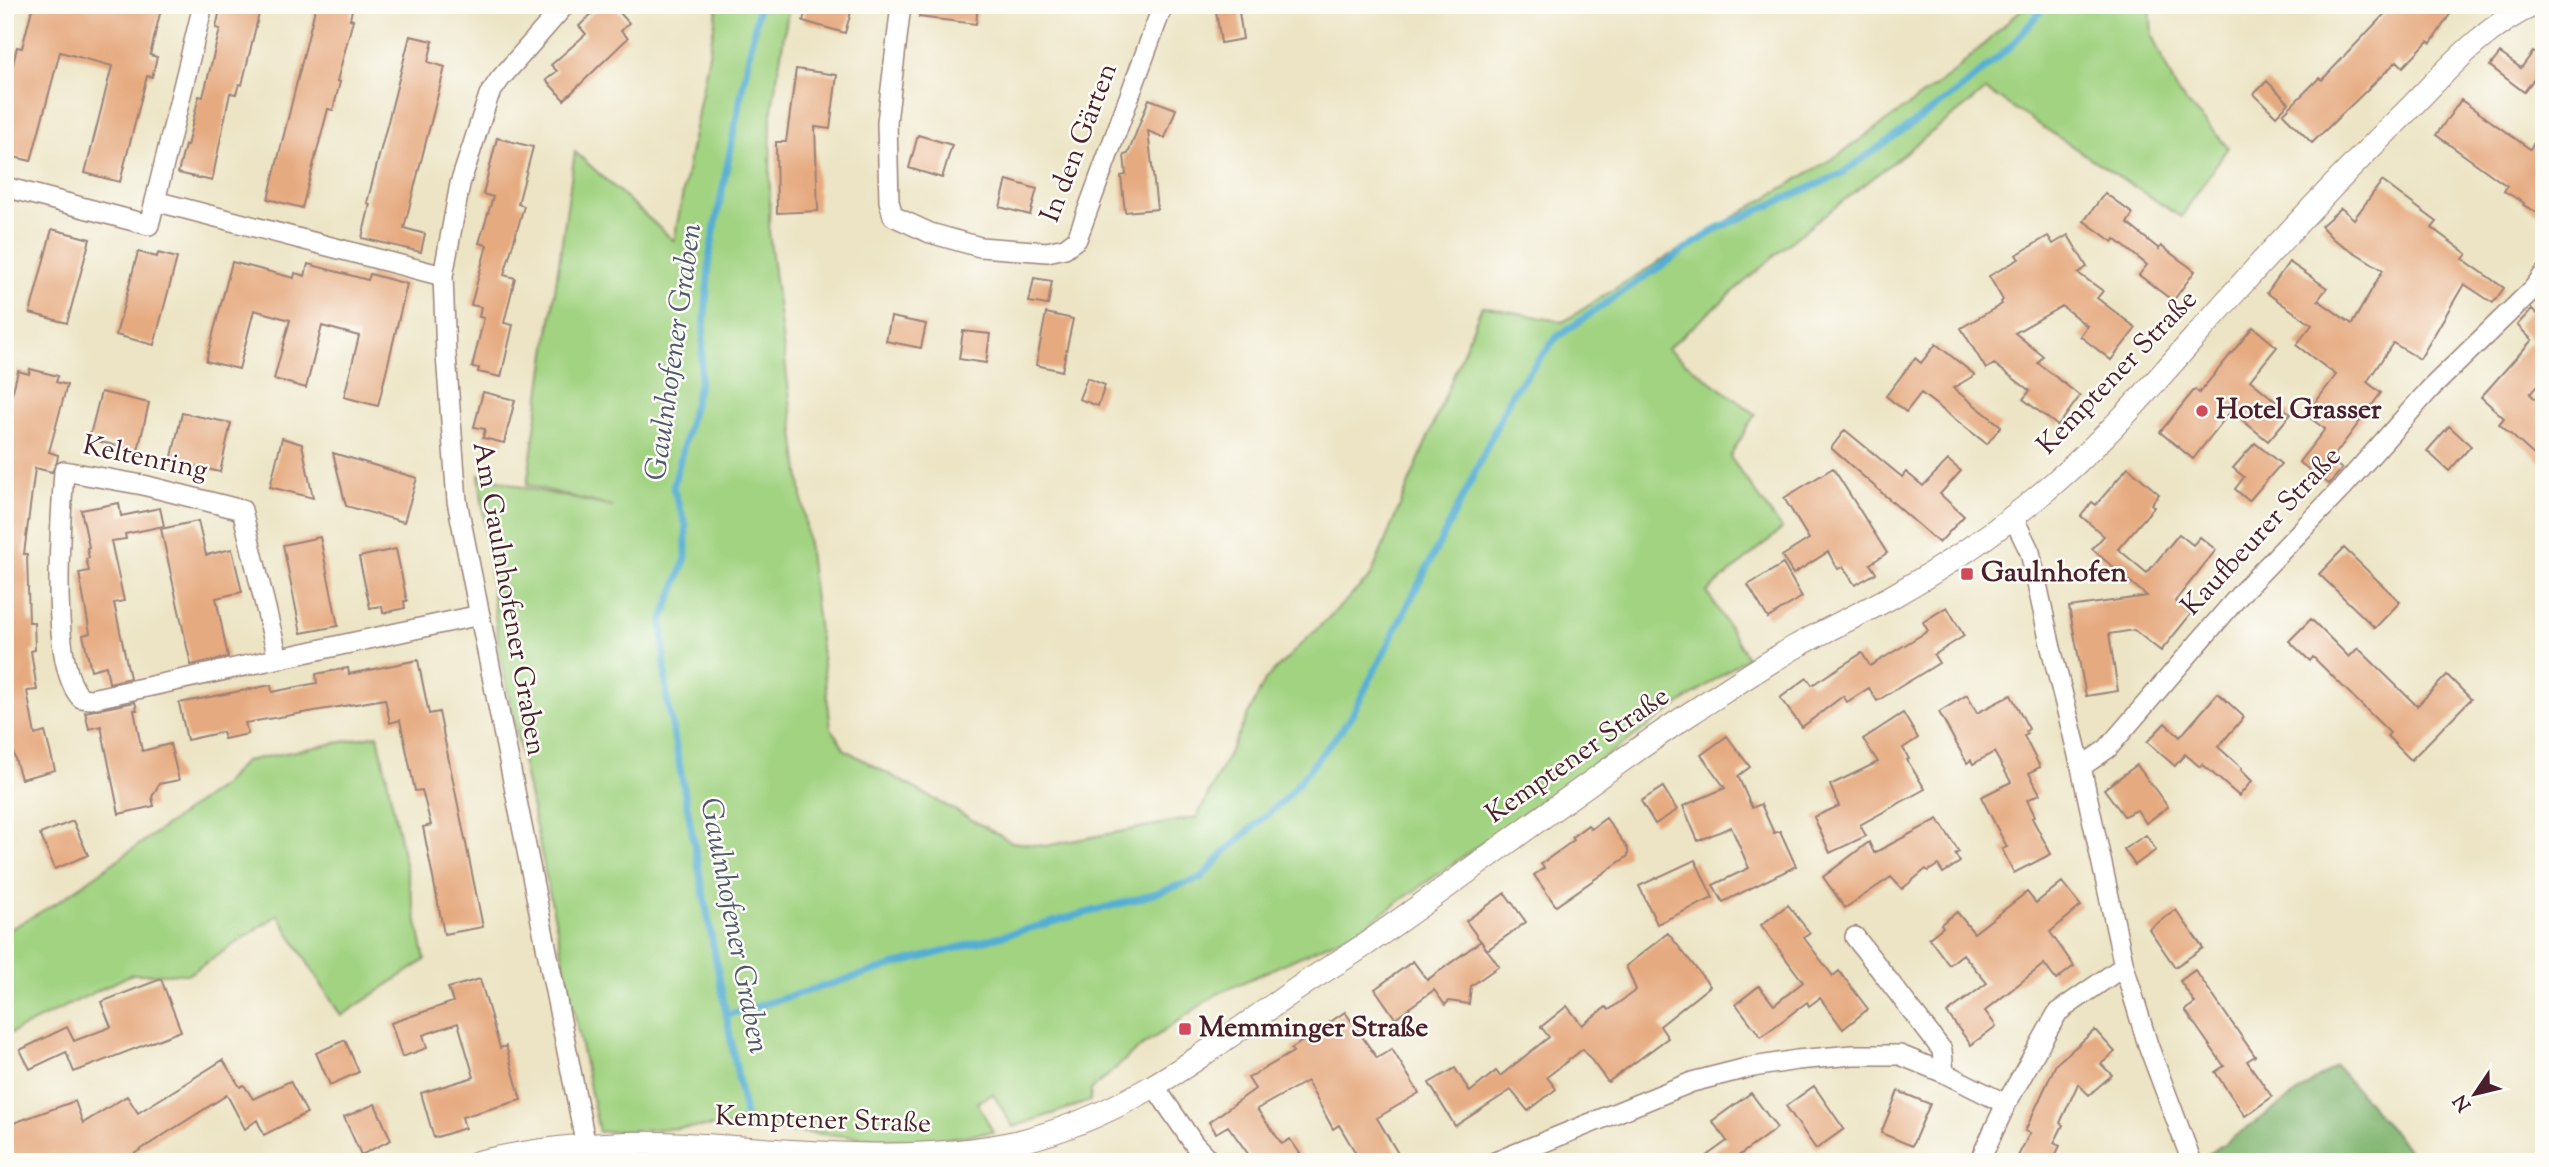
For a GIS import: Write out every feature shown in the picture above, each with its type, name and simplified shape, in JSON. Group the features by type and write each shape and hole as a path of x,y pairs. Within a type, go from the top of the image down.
{"street":[{"path":"5,187 149,225 203,5"},
{"name":"Am Gaulnhofener Graben","path":"565,5 489,95 460,184 443,276 457,501 586,1146"},
{"name":"In den Gärten","path":"901,5 887,122 889,201 893,216 930,233 980,247 1047,252 1065,248 1077,239 1163,5"},
{"name":"Kemptener Straße","path":"479,1162 553,1149 663,1144 848,1156 943,1155 977,1151 1055,1132 1108,1111 1155,1087 1377,937 1574,793 1690,713 1796,647 1936,571 2013,517 2112,430 2270,253 2436,82 2498,26 2533,5"},
{"path":"155,201 443,276"},
{"name":"Kaufbeurer Straße","path":"2081,767 2107,749 2244,590 2343,487 2430,389 2533,289 2544,274"},
{"name":"Keltenring","path":"278,658 242,510 143,485 64,471 58,578 62,638 73,690 81,698 91,699 159,685 480,615"},
{"path":"2013,517 2030,552 2081,767 2124,966 2148,1045 2192,1162"},
{"path":"1855,937 1942,1050 1944,1073"},
{"path":"1979,1162 2006,1104 2058,1012 2124,966"},
{"path":"1495,1162 1692,1082 1747,1068 1853,1055 1900,1055 1944,1073 2006,1104"},
{"path":"1155,1087 1194,1143 1211,1162"}],"green space":[{"path":"718,5 789,5 771,115 769,232 831,728 845,750 1012,842 1045,846 1197,817 1266,679 1371,576 1482,306 1563,322 1840,154 1951,75 2026,5 2150,5 2152,36 2178,93 2228,147 2181,217 1986,90 1794,239 1667,349 1755,414 1730,457 1782,529 1707,592 1747,657 1357,931 1217,994 1135,1051 1091,1090 1090,1101 1013,1127 993,1094 977,1102 993,1132 924,1142 722,1126 599,1132 499,649 479,474 525,488 613,507 527,485 575,152 674,241"},
{"path":"378,735 425,960 341,1016 278,915 189,974 132,974 5,1036 5,932 58,902 223,785 245,761"},
{"path":"2336,1066 2419,1162 2214,1162 2209,1154"}],"building":[{"path":"33,5 162,5 150,55 157,57 152,77 147,76 120,182 85,173 112,66 60,52 31,161 5,155 5,97 17,47 22,48"},
{"path":"221,5 261,5 242,85 239,84 236,94 230,93 212,181 178,173 199,96 203,97 220,29 216,28"},
{"path":"316,5 353,5 350,19 353,20 337,81 340,82 333,110 328,109 302,208 268,199"},
{"path":"601,5 613,5 629,23 621,31 628,38 564,100 546,80 557,71 551,65 586,34 579,26"},
{"path":"807,5 853,5 845,33 803,21"},
{"path":"920,5 978,5 976,24 919,17"},
{"path":"1215,5 1238,5 1243,39 1221,43"},
{"path":"2393,5 2456,5 2431,43 2428,41 2403,67 2397,61 2312,143 2283,114 2319,78 2322,80"},
{"path":"410,36 433,41 428,62 445,67 404,228 425,234 421,252 362,238 370,204 367,203"},
{"path":"2533,52 2544,60 2544,66 2524,92 2490,66 2500,53 2521,68"},
{"path":"796,69 837,75 830,129 815,127 818,211 777,213 776,142 786,142"},
{"path":"2267,81 2289,103 2276,116 2254,94"},
{"path":"1149,99 1176,109 1165,138 1148,131 1157,209 1125,212 1121,176 1126,175 1124,155 1128,154"},
{"path":"2461,100 2530,149 2544,128 2544,216 2504,191 2507,186 2436,135"},
{"path":"918,135 952,145 942,178 909,168"},
{"path":"497,138 533,147 518,204 524,206 504,275 515,278 504,323 513,325 501,377 478,372 479,368 472,367 484,318 479,317 481,307 471,305 487,245 479,243 493,197 483,194"},
{"path":"1007,180 1037,189 1030,215 1000,207"},
{"path":"2382,181 2437,222 2432,228 2467,254 2463,259 2504,288 2493,303 2464,284 2420,359 2393,343 2367,382 2381,393 2331,460 2342,469 2329,484 2299,462 2325,429 2306,415 2336,375 2296,345 2312,325 2267,293 2289,262 2327,288 2318,300 2352,324 2383,270 2333,239 2321,226 2341,208 2354,219"},
{"path":"2105,193 2133,214 2127,223 2159,249 2161,246 2195,271 2173,301 2139,275 2147,265 2115,239 2113,242 2084,221"},
{"path":"52,229 90,239 67,323 30,313"},
{"path":"2068,235 2087,267 2078,273 2103,291 2097,298 2136,328 2111,360 2080,336 2087,326 2062,306 2015,333 2043,356 2038,363 2080,396 2058,426 2023,399 2030,391 1994,364 1986,369 1961,328 2002,304 2003,300 1989,276 2019,259 2016,255 2048,236 2053,244"},
{"path":"138,252 177,258 154,345 116,335"},
{"path":"232,262 294,278 295,273 305,276 308,264 368,280 370,274 407,284 378,406 344,397 359,336 322,326 306,388 274,379 290,320 254,310 239,369 206,361"},
{"path":"1034,278 1052,281 1048,305 1029,302"},
{"path":"2532,309 2544,320 2544,378 2530,394 2544,407 2544,464 2499,424 2504,418 2481,397 2532,340 2517,325"},
{"path":"1046,313 1073,319 1062,371 1036,365"},
{"path":"891,317 926,324 921,348 886,341"},
{"path":"2253,327 2277,347 2250,380 2291,414 2268,441 2231,411 2193,459 2160,432 2195,389 2199,393"},
{"path":"963,331 990,334 986,363 959,359"},
{"path":"1936,344 1975,375 1953,388 2001,426 1987,444 1921,393 1906,412 1886,396 1915,358 1921,363"},
{"path":"30,369 58,376 56,382 67,385 49,452 58,455 57,462 52,472 35,468 24,554 27,554 29,622 34,622 35,650 31,651 37,690 27,691 35,735 45,732 55,770 21,779 5,725 5,422 18,371 29,374"},
{"path":"1087,378 1105,385 1098,406 1079,399"},
{"path":"101,392 149,403 138,451 89,439"},
{"path":"483,392 515,400 504,443 483,438 485,429 474,427"},
{"path":"182,413 231,423 220,472 171,461"},
{"path":"2449,426 2471,446 2449,471 2427,451"},
{"path":"1845,430 1902,477 1906,472 1923,486 1948,460 1961,471 1940,494 1964,516 1939,543 1831,448"},
{"path":"282,438 302,444 313,498 270,487"},
{"path":"2255,443 2281,464 2249,501 2235,489 2244,477 2233,468"},
{"path":"333,453 417,478 404,522 346,506"},
{"path":"2128,467 2159,494 2151,504 2154,507 2118,549 2147,573 2179,534 2193,545 2200,537 2216,550 2175,601 2191,614 2161,651 2134,630 2109,634 2118,691 2086,696 2069,607 2147,596 2092,549 2104,536 2081,516 2092,502 2096,505"},
{"path":"1833,468 1887,553 1870,564 1876,573 1855,585 1843,567 1838,569 1828,552 1793,574 1782,556 1809,539 1784,498"},
{"path":"119,503 121,516 160,508 164,526 125,534 126,539 111,541 124,601 114,603 130,678 109,683 106,666 91,670 83,635 90,633 79,573 89,571 86,559 89,558 89,547 81,510"},
{"path":"198,521 206,555 232,549 242,592 216,598 228,657 191,665 161,529"},
{"path":"320,537 338,626 301,633 283,545"},
{"path":"2344,548 2400,602 2375,628 2319,574"},
{"path":"396,549 407,601 404,601 405,608 383,613 382,606 370,608 359,557"},
{"path":"1783,564 1802,597 1768,618 1748,585"},
{"path":"1947,607 1964,636 1934,655 1939,663 1877,701 1869,688 1847,702 1843,696 1802,727 1780,698 1807,678 1812,685 1862,653 1870,666 1928,631 1923,622"},
{"path":"2311,619 2349,657 2358,648 2417,706 2447,675 2471,699 2411,760 2387,736 2390,733 2313,657 2310,661 2289,641"},
{"path":"418,660 429,714 439,712 483,927 444,934 423,827 431,825 422,790 415,791 400,720 390,723 385,699 245,723 248,734 224,739 223,732 187,740 179,703 271,685 272,692 317,683 316,674 348,668 349,674"},
{"path":"2218,693 2244,717 2218,747 2242,768 2252,781 2239,796 2202,764 2200,767 2185,754 2175,766 2147,742 2165,723 2180,737"},
{"path":"1967,695 1977,713 2011,695 2029,729 2024,736 2040,767 2029,773 2040,794 2027,800 2035,816 2032,818 2051,854 2014,873 2002,849 2007,847 1981,797 2011,782 1994,752 1973,764 1971,760 1967,763 1939,712"},
{"path":"135,702 137,710 134,710 142,751 170,744 179,780 159,784 152,797 154,806 119,814 101,726 89,729 85,712"},
{"path":"1903,713 1918,738 1903,748 1909,759 1907,760 1925,789 1860,825 1866,836 1830,853 1814,817 1839,806 1830,785 1878,762 1863,739"},
{"path":"1727,736 1750,767 1738,776 1752,808 1761,804 1774,833 1780,831 1796,866 1723,902 1713,885 1749,868 1731,827 1698,841 1683,806 1725,788 1701,755"},
{"path":"2137,765 2168,807 2146,823 2137,810 2124,816 2104,789"},
{"path":"1663,787 1677,810 1655,824 1641,801"},
{"path":"1606,818 1628,849 1628,856 1556,906 1534,875 1544,868 1541,864 1574,840 1572,837 1588,825 1591,829"},
{"path":"1938,819 1959,852 1955,854 1960,862 1943,873 1938,865 1928,871 1926,869 1902,889 1891,877 1845,908 1823,877 1869,842 1874,853"},
{"path":"73,821 88,855 55,869 40,834"},
{"path":"2146,835 2156,850 2135,865 2124,849"},
{"path":"1695,860 1713,898 1657,924 1639,886"},
{"path":"2062,882 2081,906 2050,932 2074,966 2056,980 2044,964 1985,1011 1996,1026 1971,1045 1947,1013 1987,983 1963,954 1949,965 1929,938 1957,912 1974,933 2027,892 2036,903"},
{"path":"1505,893 1526,922 1487,950 1466,921"},
{"path":"1788,905 1810,933 1804,938 1833,976 1839,971 1868,1009 1843,1029 1820,998 1809,1006 1807,1002 1761,1037 1736,1004 1759,986 1774,1005 1803,982 1761,925"},
{"path":"2176,910 2203,948 2175,967 2149,929"},
{"path":"1668,933 1710,986 1660,1026 1668,1038 1608,1082 1583,1049 1547,1077 1556,1089 1528,1111 1511,1090 1455,1126 1429,1083 1455,1068 1470,1092 1496,1071 1500,1076 1549,1037 1541,1027 1567,1006 1582,1025 1606,1007 1609,1010 1636,990 1626,966"},
{"path":"1481,941 1499,966 1471,986 1469,1004 1449,1001 1445,1005 1434,990 1395,1018 1375,989 1413,961 1427,980"},
{"path":"2195,970 2255,1056 2247,1061 2272,1097 2245,1116 2215,1072 2224,1066 2185,1010 2195,1003 2180,981"},
{"path":"161,979 181,1031 74,1072 66,1052 30,1069 20,1050 67,1027 74,1041 111,1027 101,1002"},
{"path":"480,979 500,1048 506,1046 521,1100 462,1117 465,1128 434,1138 421,1093 474,1077 458,1023 423,1035 427,1048 402,1057 391,1023 453,1002 448,988"},
{"path":"1345,1012 1377,1058 1392,1049 1419,1093 1377,1118 1403,1162 1361,1162 1339,1125 1333,1129 1307,1081 1257,1109 1282,1144 1290,1139 1306,1162 1254,1162 1228,1126 1216,1133 1209,1122 1255,1089 1248,1078 1293,1052 1291,1049"},
{"path":"2095,1030 2115,1052 2101,1064 2112,1075 2089,1095 2078,1084 2060,1123 2063,1125 2054,1143 2060,1146 2052,1162 2031,1162 2018,1156 2030,1133 2025,1131 2056,1064"},
{"path":"345,1040 359,1072 330,1085 316,1053"},
{"path":"223,1060 240,1087 244,1085 253,1099 290,1081 307,1113 264,1135 257,1120 245,1129 227,1095 121,1162 16,1162 5,1126 75,1101 83,1123 127,1096 138,1113"},
{"path":"1814,1086 1844,1129 1816,1149 1786,1106"},
{"path":"1898,1091 1930,1104 1912,1146 1881,1133"},
{"path":"1751,1093 1777,1128 1730,1162 1698,1162 1727,1141 1712,1121"},
{"path":"375,1104 391,1140 361,1155 344,1117"}],"waterway":[{"name":"Gaulnhofener Graben","path":"745,1115 667,699 662,621 686,558 686,525 673,488 700,380 710,252 759,5"},
{"path":"1604,304 1718,228 1841,174 1960,90 2011,46 2046,5"},
{"path":"727,1015 898,964 1141,898 1201,878 1228,849 1287,797 1350,719 1470,483 1512,393 1557,337 1606,303"}],"place":[{"name":"Hotel Grasser","path":"2202,411"},
{"name":"Gaulnhofen","path":"1967,574"},
{"name":"Memminger Straße","path":"1185,1029"}]}
